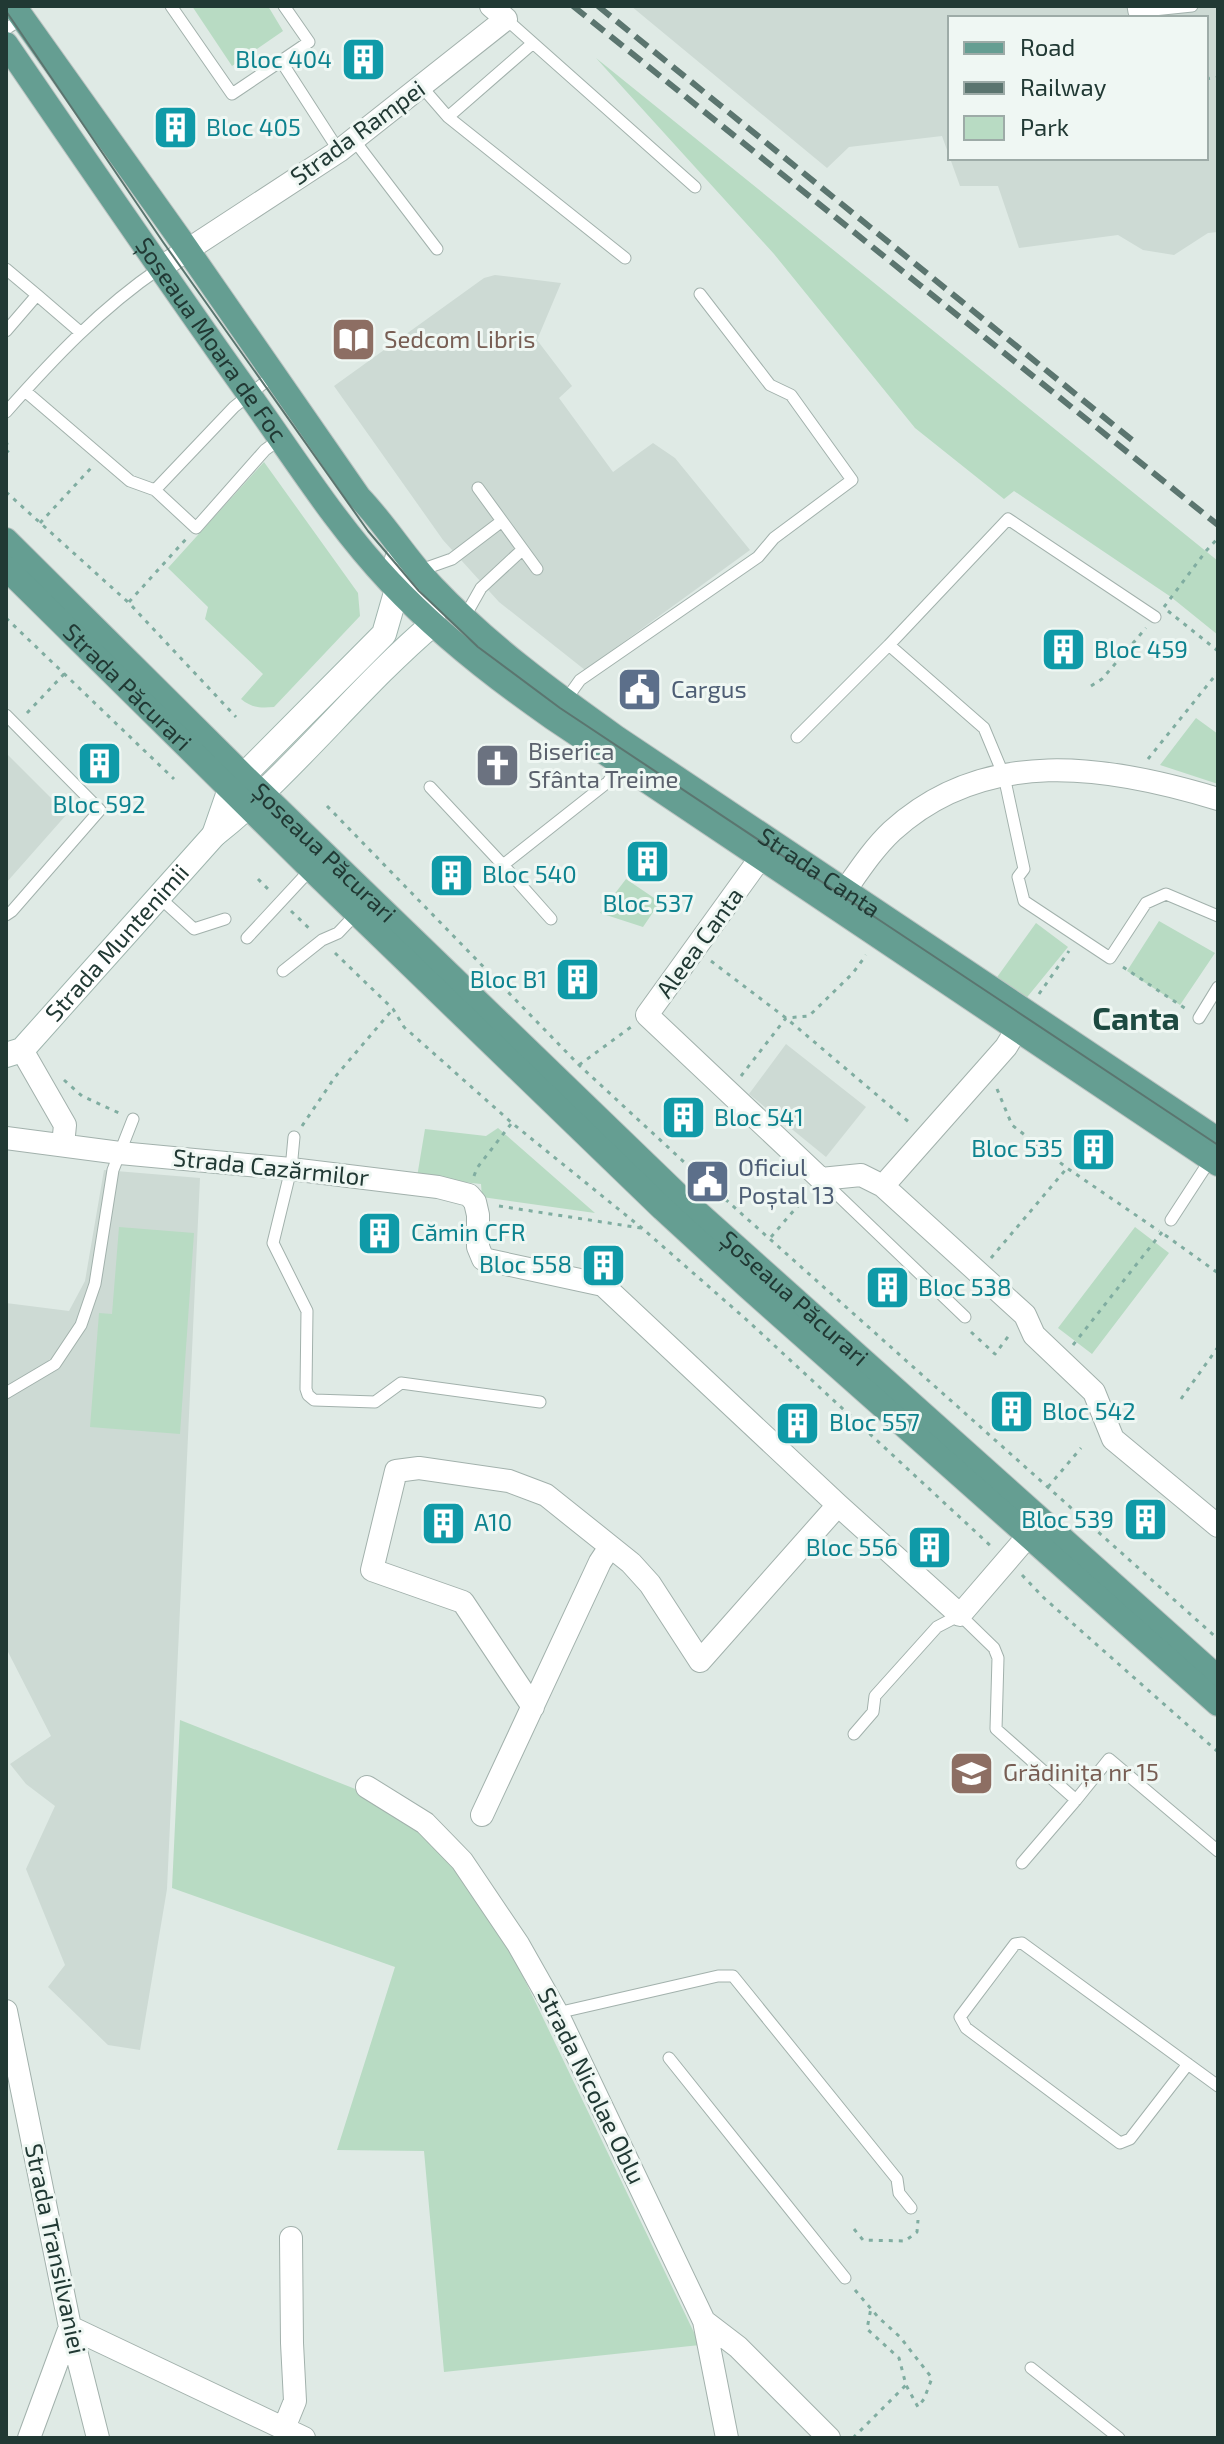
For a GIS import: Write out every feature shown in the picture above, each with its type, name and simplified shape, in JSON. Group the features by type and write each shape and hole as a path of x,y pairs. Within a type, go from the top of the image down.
{"main road":[{"name":"Șoseaua Moara de Foc","path":"14,18 187,251 359,497 380,518 426,580"},
{"name":"Șoseaua Moara de Foc","path":"6,44 335,516 397,589 434,623"},
{"name":"Strada Păcurari","path":"6,540 237,783"},
{"name":"Strada Păcurari","path":"6,568 237,783"},
{"name":"Strada Canta","path":"426,580 526,672 559,710"},
{"name":"Strada Canta","path":"434,623 470,656 559,710 626,756 761,857 1027,1013"},
{"name":"Strada Canta","path":"626,756 846,889 1027,1013 1216,1153"},
{"name":"Șoseaua Păcurari","path":"237,783 1035,1528 1218,1704"},
{"name":"Șoseaua Păcurari","path":"256,801 311,869 748,1287 1218,1678"}],"street":[{"name":"Strada Rampei","path":"160,268 347,145 422,87 499,12"},
{"name":"Strada Canta","path":"359,497 371,523 430,609 434,623"},
{"path":"237,783 384,634 397,589"},
{"path":"256,801 401,651 434,623"},
{"path":"846,889 890,832 913,814 968,783 1037,771 1091,770 1175,786 1218,799"},
{"name":"Strada Muntenimii","path":"214,835 237,783"},
{"name":"Strada Muntenimii","path":"14,1052 160,898 214,835 256,801"},
{"name":"Aleea Canta","path":"761,857 647,1015 821,1179"},
{"path":"883,1186 1006,1047 1027,1013"},
{"path":"14,1052 65,1125 63,1145"},
{"name":"Strada Cazărmilor","path":"6,1138 438,1187 472,1199"},
{"path":"821,1179 861,1175 883,1186 1025,1315 1034,1335 1094,1392 1113,1439 1218,1526"},
{"path":"472,1199 478,1215 478,1247 483,1259 603,1285 960,1615 1035,1528"},
{"path":"533,1707 463,1602 372,1570 396,1471 419,1468 509,1481 546,1495 631,1563 650,1584 700,1661 838,1505"},
{"path":"482,1815 600,1562 610,1547"},
{"name":"Strada Nicolae Oblu","path":"367,1787 425,1823 462,1861 518,1944 557,2013 704,2321 727,2438"},
{"name":"Strada Transilvaniei","path":"6,2011 70,2327 98,2438"},
{"path":"29,2438 70,2327 294,2433 291,2238"},
{"path":"704,2321 738,2347 829,2438"}],"lane":[{"path":"171,6 232,94 309,42 284,6"},
{"path":"1133,6 1134,12 1192,6"},
{"path":"499,12 695,187"},
{"path":"448,117 533,43"},
{"path":"281,61 347,145 437,249"},
{"path":"422,87 448,117 625,258"},
{"path":"6,412 80,332 138,282 160,268"},
{"path":"6,269 80,332"},
{"path":"559,710 580,680 758,557 774,538 852,480 791,395 770,385 700,294"},
{"path":"6,331 37,295"},
{"path":"155,490 234,407 274,375"},
{"path":"25,391 130,481 155,490 196,528 265,450 280,439"},
{"path":"478,488 537,569"},
{"path":"797,737 1008,519 1155,617"},
{"path":"426,580 502,521"},
{"path":"464,618 481,588 522,550"},
{"path":"889,645 984,728 1004,776 1024,869 1018,877 1024,901 1110,958 1146,903 1166,894 1218,916"},
{"path":"6,715 100,810 6,915"},
{"path":"503,865 608,782 626,756"},
{"path":"430,787 551,919"},
{"path":"247,938 311,869"},
{"path":"160,898 194,929 225,919"},
{"path":"283,971 322,940 338,933 357,913"},
{"path":"1199,1018 1218,987"},
{"path":"6,1393 55,1364 81,1325 95,1284 113,1170 133,1119"},
{"path":"294,1137 291,1169 273,1243 307,1311 308,1395 314,1400 375,1402 401,1383 540,1402"},
{"path":"1171,1220 1216,1153"},
{"path":"821,1179 965,1317"},
{"path":"854,1734 873,1712 875,1696 937,1627 960,1615 994,1648 998,1658 996,1729 1076,1800"},
{"path":"1022,1863 1109,1759 1218,1851"},
{"path":"1188,2064 1130,2139 1120,2143 966,2028 960,2017 1015,1944 1022,1943 1188,2064 1218,2086"},
{"path":"557,2013 718,1976 733,1976 897,2179 899,2193 911,2208"},
{"path":"669,2058 845,2278"},
{"path":"1031,2368 1119,2438"}],"path":[{"path":"6,441 9,450 6,453"},
{"path":"40,523 92,467"},
{"path":"6,492 129,603 236,717"},
{"path":"129,603 196,528"},
{"path":"1218,538 1164,607 1218,651"},
{"path":"1091,686 1102,679 1155,617"},
{"path":"6,618 174,779"},
{"path":"1133,777 1218,672"},
{"path":"16,725 65,673"},
{"path":"327,806 579,1065 1218,1639"},
{"path":"258,879 393,1009 404,1027 512,1123 643,1229 748,1321 1008,1561 1044,1598 1218,1752"},
{"path":"1027,1013 1078,937"},
{"path":"695,949 786,1018 927,1138"},
{"path":"728,1092 786,1018 809,1016 853,973 866,955"},
{"path":"1110,958 1199,1018"},
{"path":"294,1137 335,1077 393,1009"},
{"path":"579,1065 647,1015"},
{"path":"988,1067 1012,1125 1067,1168 1218,1273"},
{"path":"62,1078 82,1096 133,1119"},
{"path":"512,1123 477,1168 472,1199 643,1229"},
{"path":"978,1274 1067,1168"},
{"path":"770,1238 821,1179"},
{"path":"1061,1361 1171,1220"},
{"path":"965,1317 960,1322 995,1354"},
{"path":"1181,1399 1218,1347"},
{"path":"1048,1487 1081,1448"},
{"path":"854,2229 863,2240 905,2241 917,2232 917,2216 911,2208"},
{"path":"845,2278 900,2337 932,2378 918,2407 906,2385 899,2358 867,2329 871,2308"},
{"path":"853,2438 906,2385"}],"shaded area":[{"path":"631,6 1218,6 1218,232 1208,233 1174,255 1143,250 1118,235 1019,248 998,186 960,186 951,160 1208,160 1208,16 948,16 948,153 942,136 849,147 827,168"},
{"path":"495,275 561,283 537,340 572,386 559,398 613,472 653,443 675,458 750,550 585,670 499,602 443,540 334,386 484,278"},
{"path":"6,753 67,814 6,883"},
{"path":"786,1044 866,1107 826,1157 749,1094"},
{"path":"104,1170 200,1178 167,1889 140,2050 108,2045 48,1987 65,1965 26,1869 55,1806 26,1784 10,1764 51,1736 6,1648 6,1303 69,1311 85,1281"}],"green space":[{"path":"192,6 268,6 283,31 232,66"},
{"path":"596,58 1218,561 1218,635 1171,597 1014,491 1004,499 915,428 774,254"},
{"path":"264,462 358,593 360,616 274,707 253,706 241,699 263,674 205,619 208,607 168,568"},
{"path":"1196,718 1218,734 1218,784 1160,765"},
{"path":"626,879 660,902 643,927 600,913"},
{"path":"1159,921 1215,953 1180,1005 1127,971"},
{"path":"1036,923 1068,947 1024,1001 995,980"},
{"path":"498,1128 595,1213 482,1197 481,1184 417,1177 425,1129 486,1136"},
{"path":"119,1227 194,1233 180,1434 90,1427 99,1313 112,1314"},
{"path":"1135,1227 1169,1253 1092,1354 1058,1328"},
{"path":"180,1720 363,1792 416,1823 455,1867 508,1945 700,2345 444,2372 424,2151 337,2150 395,1967 172,1888"}],"tram line":[{"path":"6,11 163,242 368,531 419,591 478,647 560,708 1218,1145"}],"railway":[{"path":"573,6 1218,525"},
{"path":"598,6 1132,440"}],"place":[{"name":"Bloc 404","path":"363,60"},
{"name":"Bloc 405","path":"175,128"},
{"name":"Sedcom Libris","path":"353,340"},
{"name":"Bloc 459","path":"1063,650"},
{"name":"Cargus","path":"640,690"},
{"name":"Bloc 592","path":"99,763"},
{"name":"Biserica Sfânta Treime","path":"497,766"},
{"name":"Bloc 537","path":"648,862"},
{"name":"Bloc 540","path":"451,875"},
{"name":"Bloc B1","path":"578,980"},
{"name":"Bloc 541","path":"683,1118"},
{"name":"Bloc 535","path":"1094,1149"},
{"name":"Oficiul Poștal 13","path":"707,1182"},
{"name":"Cămin CFR","path":"380,1233"},
{"name":"Bloc 558","path":"603,1265"},
{"name":"Bloc 538","path":"887,1288"},
{"name":"Bloc 542","path":"1011,1412"},
{"name":"Bloc 557","path":"798,1423"},
{"name":"Bloc 539","path":"1145,1520"},
{"name":"A10","path":"443,1523"},
{"name":"Bloc 556","path":"929,1548"},
{"name":"Grădinița nr 15","path":"972,1773"}],"district":[{"name":"Canta","path":"1136,1019"}]}
